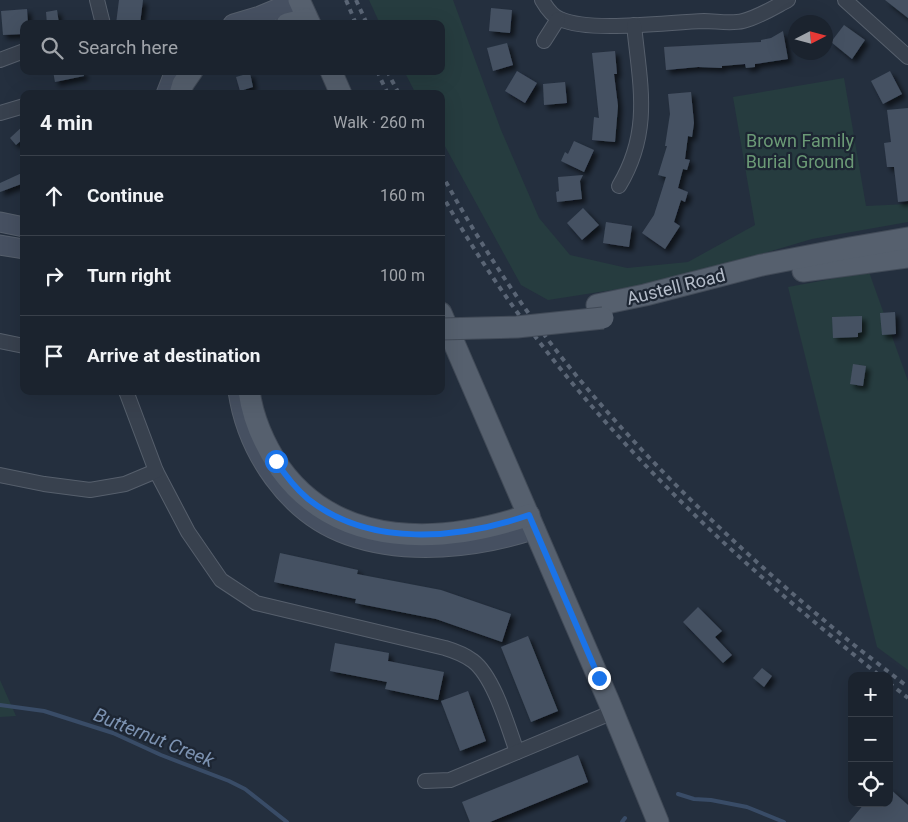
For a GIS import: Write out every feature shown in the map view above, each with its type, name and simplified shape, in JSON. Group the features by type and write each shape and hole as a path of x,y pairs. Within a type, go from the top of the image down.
{"main road":[{"path":"246,20 260,16 300,13"},
{"path":"168,90 173,75"},
{"path":"181,90 189,75"},
{"path":"333,75 340,90"},
{"path":"0,222 20,226"},
{"name":"Austell Road","path":"445,314 524,314 600,311 645,295 762,265 908,238"},
{"path":"0,245 20,248"},
{"name":"Austell Road","path":"445,329 517,327 823,267 908,257"},
{"path":"445,323 532,522 658,822"},
{"path":"239,395 242,415 254,445 275,479 296,503 325,523 347,535 385,544 418,547 439,546 494,540 532,522"},
{"path":"250,395 260,435 286,475 308,498 333,515 365,528 391,532 435,534 532,522"}],"street":[{"path":"97,0 102,20"},
{"path":"542,0 547,9 558,19 595,26 712,21 741,22 760,15 788,0"},
{"path":"845,0 908,57"},
{"path":"544,41 558,19"},
{"path":"618,186 630,168 642,119 634,25"},
{"path":"0,60 20,52"},
{"path":"0,113 20,107"},
{"path":"0,341 20,345"},
{"path":"128,395 156,471 188,532 221,580 256,603 445,648 475,662 498,700 517,752"},
{"path":"0,475 44,484 90,490 125,484 156,471"},
{"path":"425,781 450,780 613,712"}],"green space":[{"name":"Brown Family Burial Ground","path":"369,0 453,0 501,130 539,218 570,255 627,268 688,262 755,225 733,97 844,78 866,206 908,204 908,222 812,239 670,281 548,300 521,285 445,146 445,90 414,90 406,75 445,75 445,20 378,20"},
{"path":"869,272 908,381 908,670 877,647 788,287"},
{"path":"0,680 16,716 0,717"}],"building":[{"path":"119,0 143,0 140,20 116,20"},
{"path":"885,0 908,0 908,18"},
{"path":"491,8 512,10 510,33 489,31"},
{"path":"27,9 28,20 20,20 20,34 3,35 1,11"},
{"path":"57,10 58,20 47,20 46,12"},
{"path":"844,25 865,40 852,59 833,44 833,39"},
{"path":"783,31 788,59 755,64 755,67 746,68 745,64 722,66 722,68 698,67 666,70 664,47 761,42 761,40 771,38"},
{"path":"507,43 513,65 493,71 487,48"},
{"path":"615,51 617,74 614,74 618,106 615,142 592,140 594,117 599,118 592,53"},
{"path":"517,71 537,83 525,103 505,91"},
{"path":"890,71 902,94 883,104 871,81"},
{"path":"54,75 84,75 84,76 55,82"},
{"path":"250,75 253,87 240,90 236,77"},
{"path":"565,82 567,103 544,105 543,84"},
{"path":"691,92 694,123 692,137 688,136 685,159 690,160 687,170 683,169 678,188 688,192 685,202 681,200 674,222 680,226 665,249 642,233 654,215 666,177 658,175 667,146 665,146 670,114 668,94"},
{"path":"908,108 908,201 898,202 894,167 887,167 884,143 891,142 887,110"},
{"path":"20,129 20,142 16,145 10,138"},
{"path":"574,141 594,150 584,172 561,161 565,152 568,154"},
{"path":"20,174 20,184 0,192 0,183"},
{"path":"583,175 580,181 582,199 557,202 556,192 559,191 558,177"},
{"path":"583,208 599,225 582,240 567,223"},
{"path":"606,222 632,226 629,247 603,243"},
{"path":"895,312 896,334 882,335 880,313"},
{"path":"862,316 862,332 858,333 858,337 833,338 832,317"},
{"path":"853,364 866,366 863,386 850,384"},
{"path":"280,553 358,570 357,574 441,590 511,614 502,642 436,619 355,603 356,599 274,582"},
{"path":"698,607 722,631 715,637 732,655 723,663 683,622"},
{"path":"528,636 558,711 531,722 501,647"},
{"path":"335,643 389,653 388,661 444,672 438,700 385,689 387,682 330,671"},
{"path":"762,668 772,676 764,687 753,678"},
{"path":"468,691 486,741 460,751 441,701"},
{"path":"578,755 588,782 490,822 470,822 462,802"},
{"path":"893,792 908,805 908,822 849,822 862,807 893,807"}],"waterway":[{"name":"Butternut Creek","path":"0,705 44,711 113,733 161,755 245,789 287,822"},
{"name":"Butternut Creek","path":"678,794 694,799 711,800 747,807 784,822"},
{"name":"Butternut Creek","path":"622,822 625,818"}],"railway":[{"path":"346,0 354,20"},
{"path":"356,0 365,20"},
{"path":"379,75 386,90"},
{"path":"389,75 397,90"},
{"path":"445,180 490,256 545,336 585,386 647,456 714,522 783,585 854,645 908,687"},
{"path":"445,200 468,239 527,326 593,408 629,448 665,486 746,563 875,672"},
{"path":"893,686 908,698"}],"route":[{"path":"276,461 297,488 308,498 333,515 365,528 391,532 435,534 500,525 529,515 599,678"}]}
